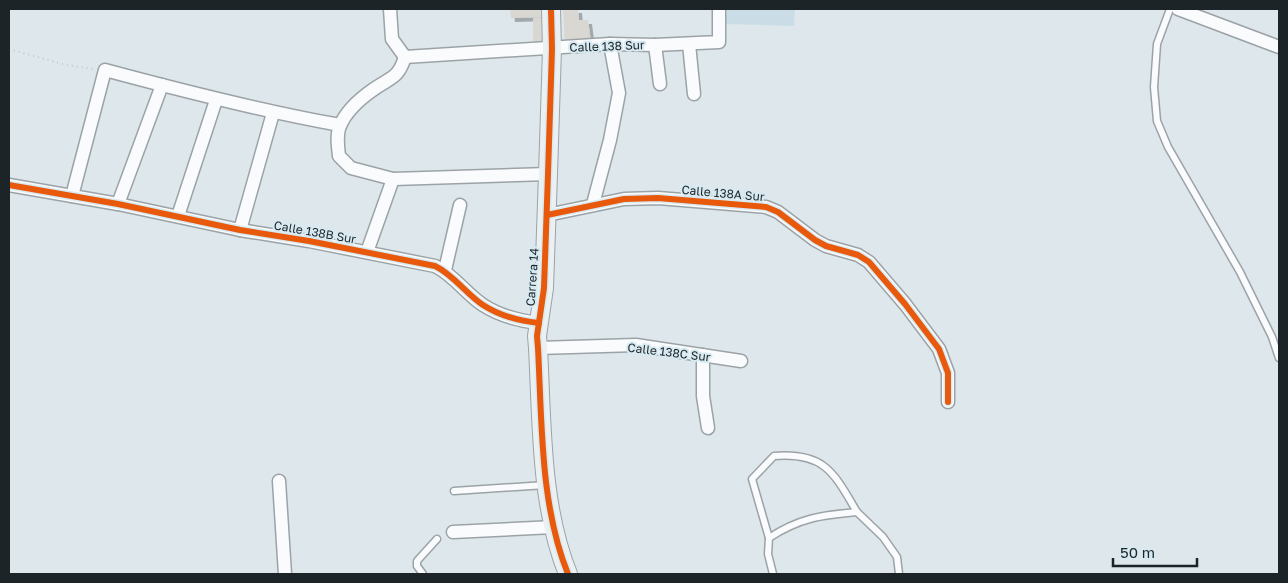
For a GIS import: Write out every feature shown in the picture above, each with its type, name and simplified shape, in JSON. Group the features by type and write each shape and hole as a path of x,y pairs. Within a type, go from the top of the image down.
{"street":[{"path":"390,9 392,39 406,58 402,70 392,79 375,88 356,102 340,125 337,140 339,156 351,168 393,179 548,174"},
{"name":"Carrera 14","path":"551,9 552,49 547,215 544,288 538,348 546,485 554,527 568,574"},
{"name":"Calle 138 Sur","path":"406,58 610,44 655,45 720,42 720,9"},
{"path":"1178,9 1279,47"},
{"path":"593,204 610,140 619,93 610,44"},
{"path":"689,44 694,94"},
{"path":"655,45 660,84"},
{"path":"72,196 105,70 216,100 340,125"},
{"path":"118,204 162,85"},
{"path":"178,216 216,100"},
{"path":"240,230 273,113"},
{"path":"367,252 393,179"},
{"name":"Calle 138B Sur","path":"9,185 118,204 240,230 435,266 445,270 483,305 524,322 539,323"},
{"name":"Calle 138A Sur","path":"547,215 624,199 658,198 766,207 778,212 821,243 858,255 869,262 905,304 939,349 948,373 948,402"},
{"path":"445,270 460,205"},
{"name":"Calle 138C Sur","path":"538,348 636,346 740,361"},
{"path":"703,355 703,396 708,428"},
{"path":"279,481 285,574"},
{"path":"453,532 554,527"}],"lane":[{"path":"1170,9 1157,44 1154,87 1157,121 1168,147 1240,272 1272,337 1279,358"},
{"path":"773,574 768,554 769,538 752,479 774,456 790,455 822,463 836,476 857,512 883,537 897,557 898,574"},
{"path":"454,491 546,485"},
{"path":"769,538 786,527 823,514 857,512"},
{"path":"422,574 416,566 417,561 437,539"}],"path":[{"path":"9,49 66,65 105,70"}],"shaded area":[{"path":"727,9 795,9 794,26 726,24"}],"building":[{"path":"510,9 544,9 544,17 511,18"},
{"path":"563,9 578,9 579,20 588,20 591,43 565,45"},
{"path":"544,17 546,40 541,44 533,45 533,18"}],"cycle path":[{"path":"551,9 552,49 544,288 537,336 547,492 559,548 568,574"},
{"path":"9,185 118,204 240,230 309,241 435,266 448,274 477,301 490,309 510,317 539,323"},
{"path":"547,215 624,199 658,198 766,207 778,212 815,240 826,246 858,255 869,262 905,304 939,349 948,373 948,402"}]}
